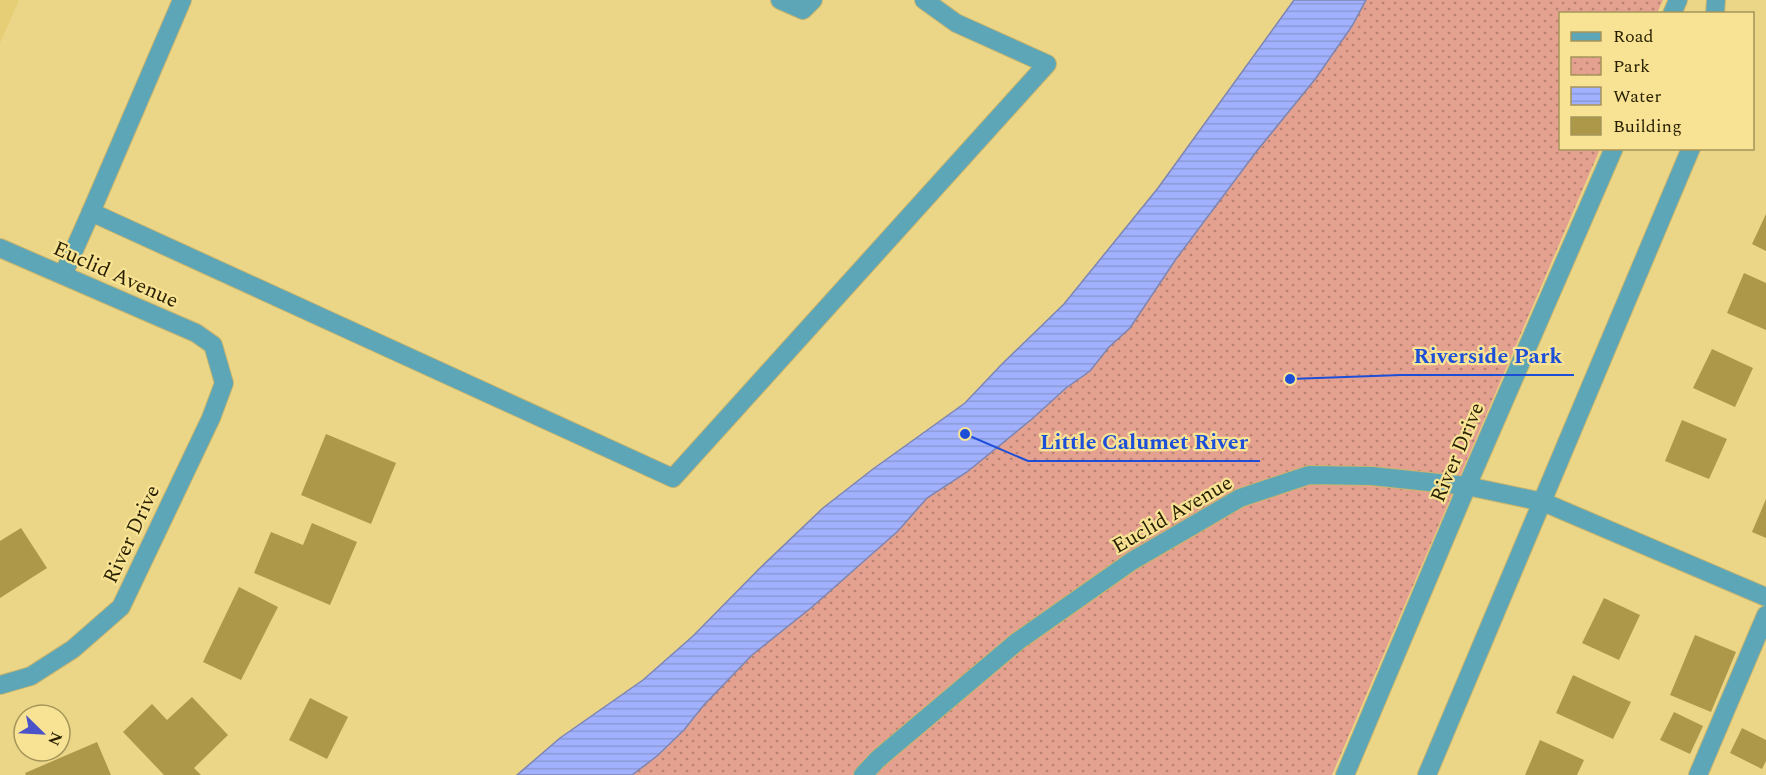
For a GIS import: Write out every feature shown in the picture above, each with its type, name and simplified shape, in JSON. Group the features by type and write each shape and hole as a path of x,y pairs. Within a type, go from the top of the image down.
{"street":[{"path":"63,275 182,0"},
{"path":"780,0 804,10 813,0"},
{"path":"91,212 673,478 1047,64 956,23 924,0"},
{"name":"River Drive","path":"1345,775 1467,486 1613,150"},
{"path":"1427,775 1690,150"},
{"name":"Euclid Avenue","path":"0,248 196,333 213,345"},
{"name":"River Drive","path":"0,685 31,676 73,649 121,607 211,418 224,383 213,345"},
{"name":"Euclid Avenue","path":"863,775 878,759 1018,641 1132,561 1240,498 1309,475 1372,476 1467,486 1543,502 1766,597"},
{"path":"1698,775 1766,615"}],"shaded area":[{"path":"0,0 19,0 0,43"}],"green space":[{"path":"1366,0 1663,0 1657,12 1559,12 1559,150 1600,150 1332,775 632,775 657,756 684,730 703,706 752,655 812,607 898,531 927,498 967,472 1066,388 1090,371 1109,347 1130,328 1176,259 1256,152 1316,78 1352,26"}],"water":[{"path":"1294,0 1366,0 1352,26 1316,78 1256,152 1176,259 1130,328 1109,347 1090,371 1066,388 967,472 927,498 898,531 812,607 752,655 703,706 684,730 657,756 632,775 517,775 560,738 643,680 693,636 823,508 965,403 1064,304 1158,188"}],"building":[{"path":"1766,214 1766,251 1752,244"},
{"path":"1744,273 1766,283 1766,330 1727,313"},
{"path":"1712,349 1753,368 1735,407 1693,388"},
{"path":"1682,420 1727,439 1709,479 1665,461"},
{"path":"326,434 396,463 371,524 301,495"},
{"path":"1766,499 1766,538 1752,532"},
{"path":"312,523 357,542 330,605 254,573 271,532 303,545"},
{"path":"21,528 47,568 0,598 0,541"},
{"path":"239,587 278,607 241,680 203,662"},
{"path":"1604,598 1640,615 1619,660 1582,643"},
{"path":"1695,635 1736,652 1711,712 1670,695"},
{"path":"1573,675 1631,702 1613,739 1556,713"},
{"path":"192,697 228,735 194,768 201,775 164,775 123,732 152,704 167,720"},
{"path":"310,698 348,717 327,759 289,740"},
{"path":"1674,712 1703,726 1690,754 1660,740"},
{"path":"1742,728 1766,740 1766,761 1762,769 1730,753"},
{"path":"1540,740 1584,760 1577,775 1525,775"},
{"path":"97,742 111,775 26,775 25,773 48,763 72,763 72,753"}],"place":[{"name":"Riverside Park","path":"1290,379"},
{"name":"Little Calumet River","path":"965,434"}]}
